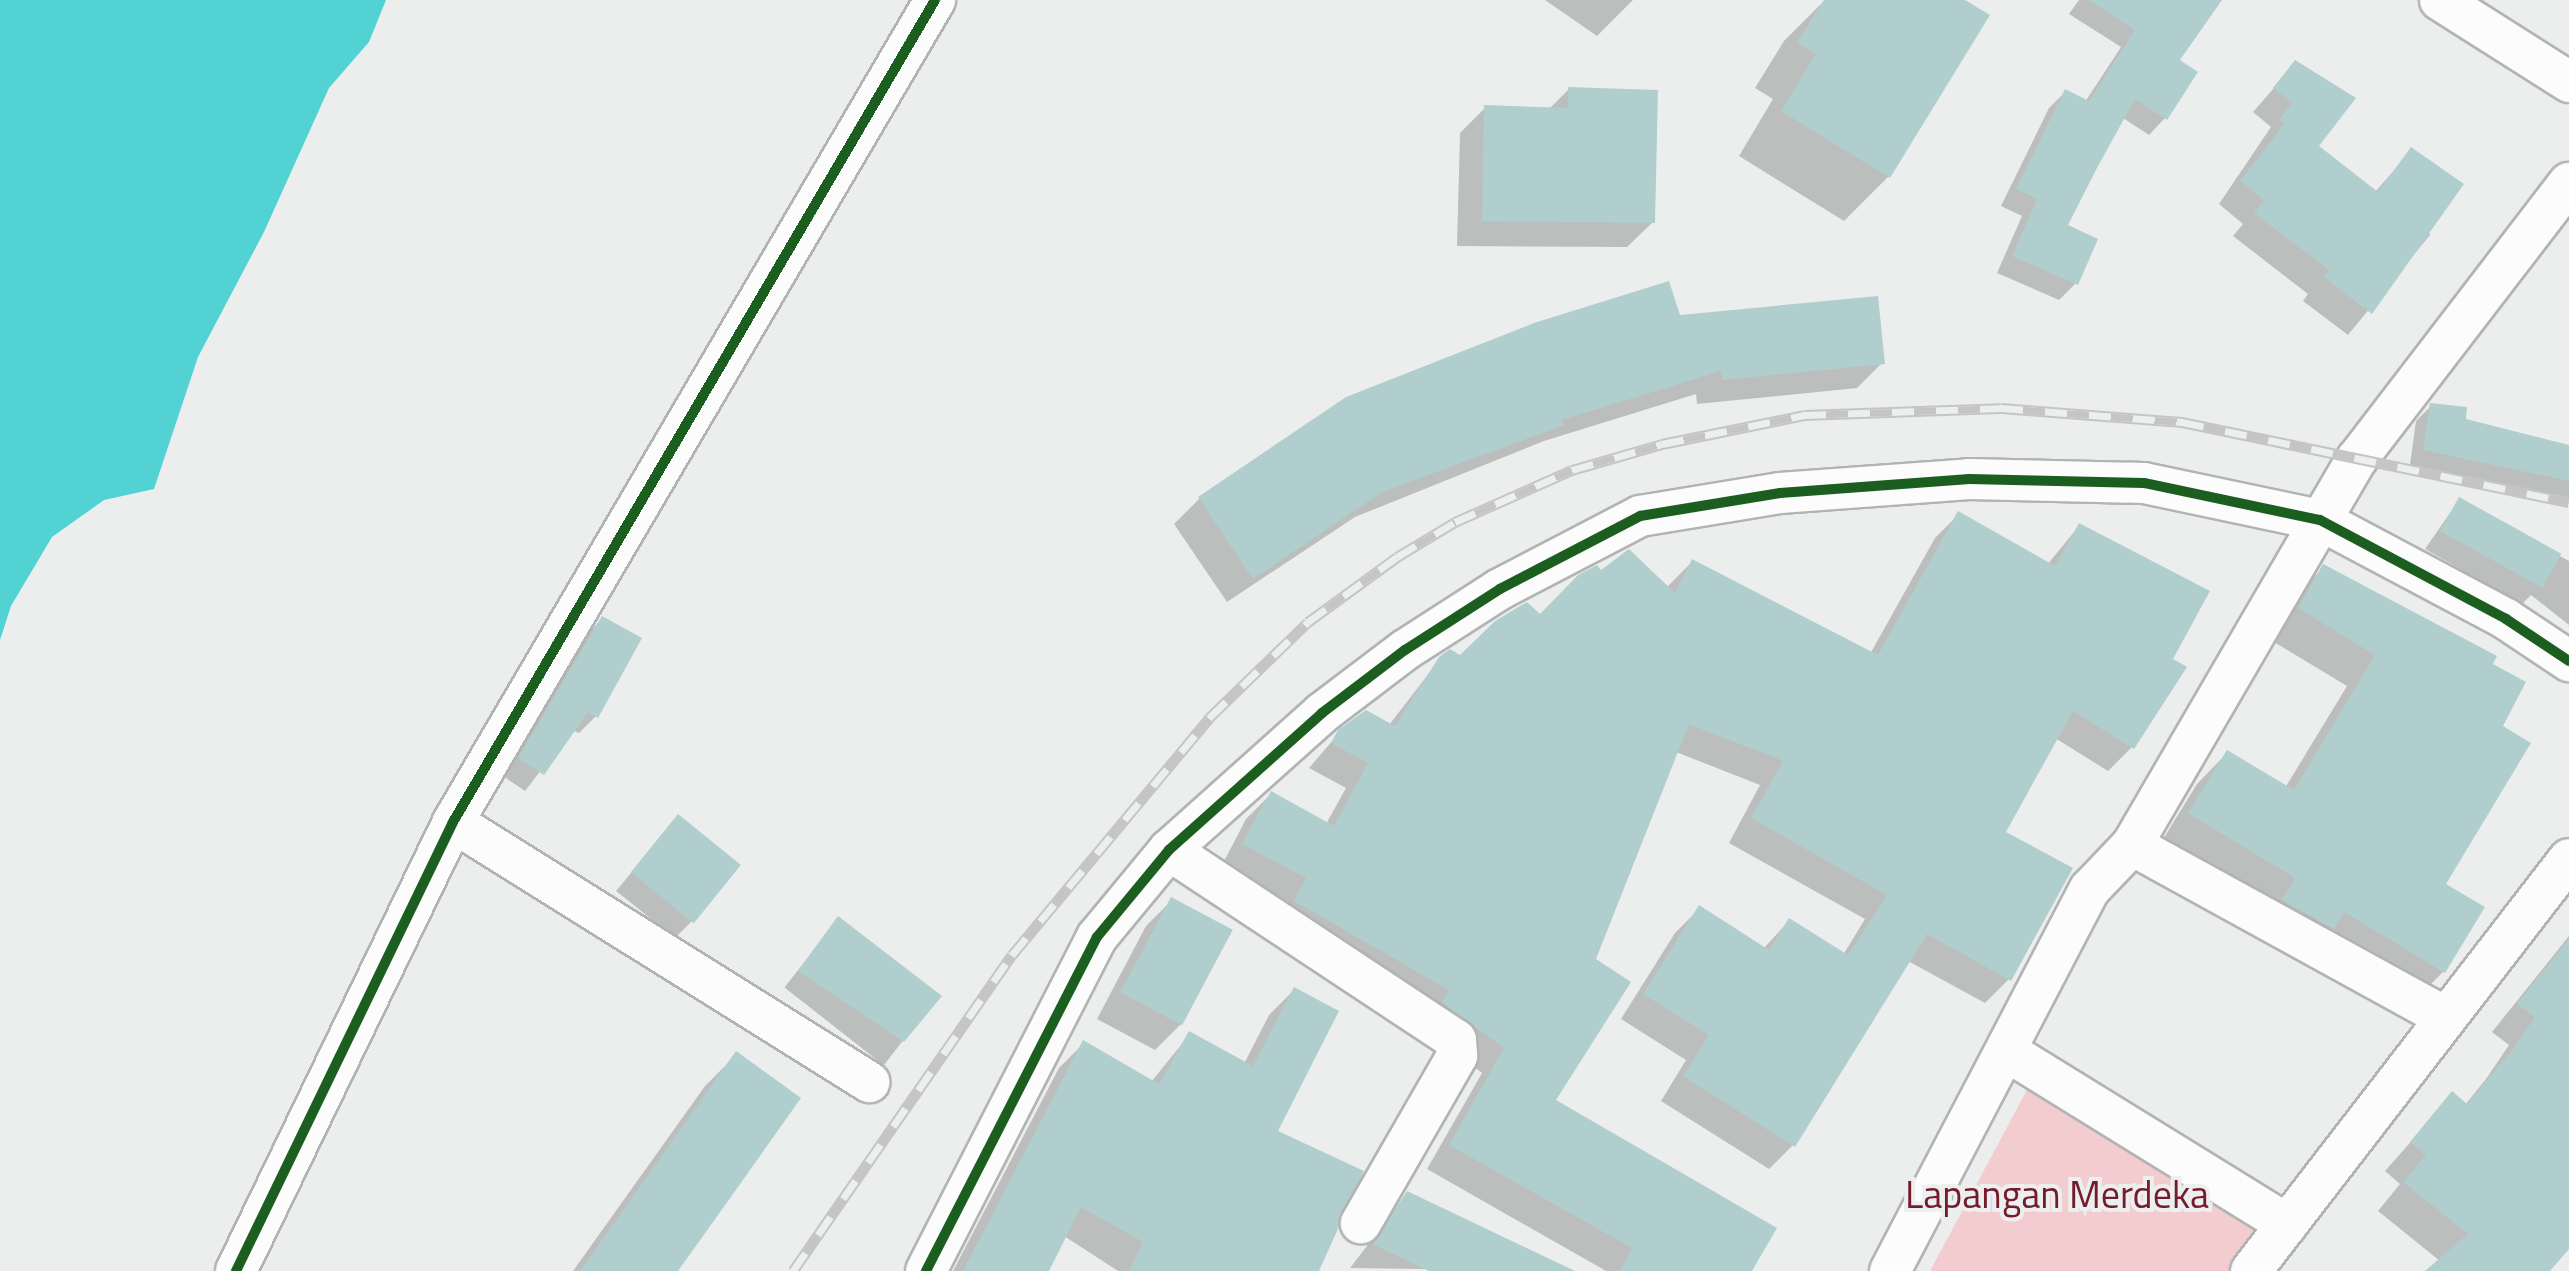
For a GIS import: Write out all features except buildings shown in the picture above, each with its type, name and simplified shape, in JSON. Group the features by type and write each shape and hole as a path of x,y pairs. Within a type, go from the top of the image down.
{"street":[{"path":"236,1271 453,822 935,0"},
{"path":"2440,0 2569,82"},
{"path":"1890,1271 2090,889 2132,845 2320,520 2392,408 2569,182"},
{"path":"926,1271 1097,937 1168,850 1322,712 1405,650 1500,588 1640,516 1780,493 1969,479 2144,483 2320,520 2488,610 2569,661"},
{"path":"453,822 869,1082"},
{"path":"2132,845 2444,1017"},
{"path":"1168,850 1456,1040 1458,1056 1361,1223"},
{"path":"2252,1271 2569,859"},
{"path":"2008,1052 2286,1224"}],"green space":[{"name":"Lapangan Merdeka","path":"2027,1090 2266,1228 2231,1271 1930,1271"}],"water":[{"path":"0,0 386,0 369,42 329,88 264,232 198,357 154,489 104,500 52,537 11,606 0,640"}],"railway":[{"path":"793,1271 1012,955 1210,717 1308,622 1397,557 1455,522 1572,470 1662,444 1804,415 2001,408 2182,422 2569,502"}],"cycle path":[{"path":"236,1271 453,822 935,0"},
{"path":"926,1271 1097,937 1169,850 1322,713 1405,650 1500,589 1640,516 1780,493 1969,479 2144,483 2320,520 2506,619 2569,661"}]}
